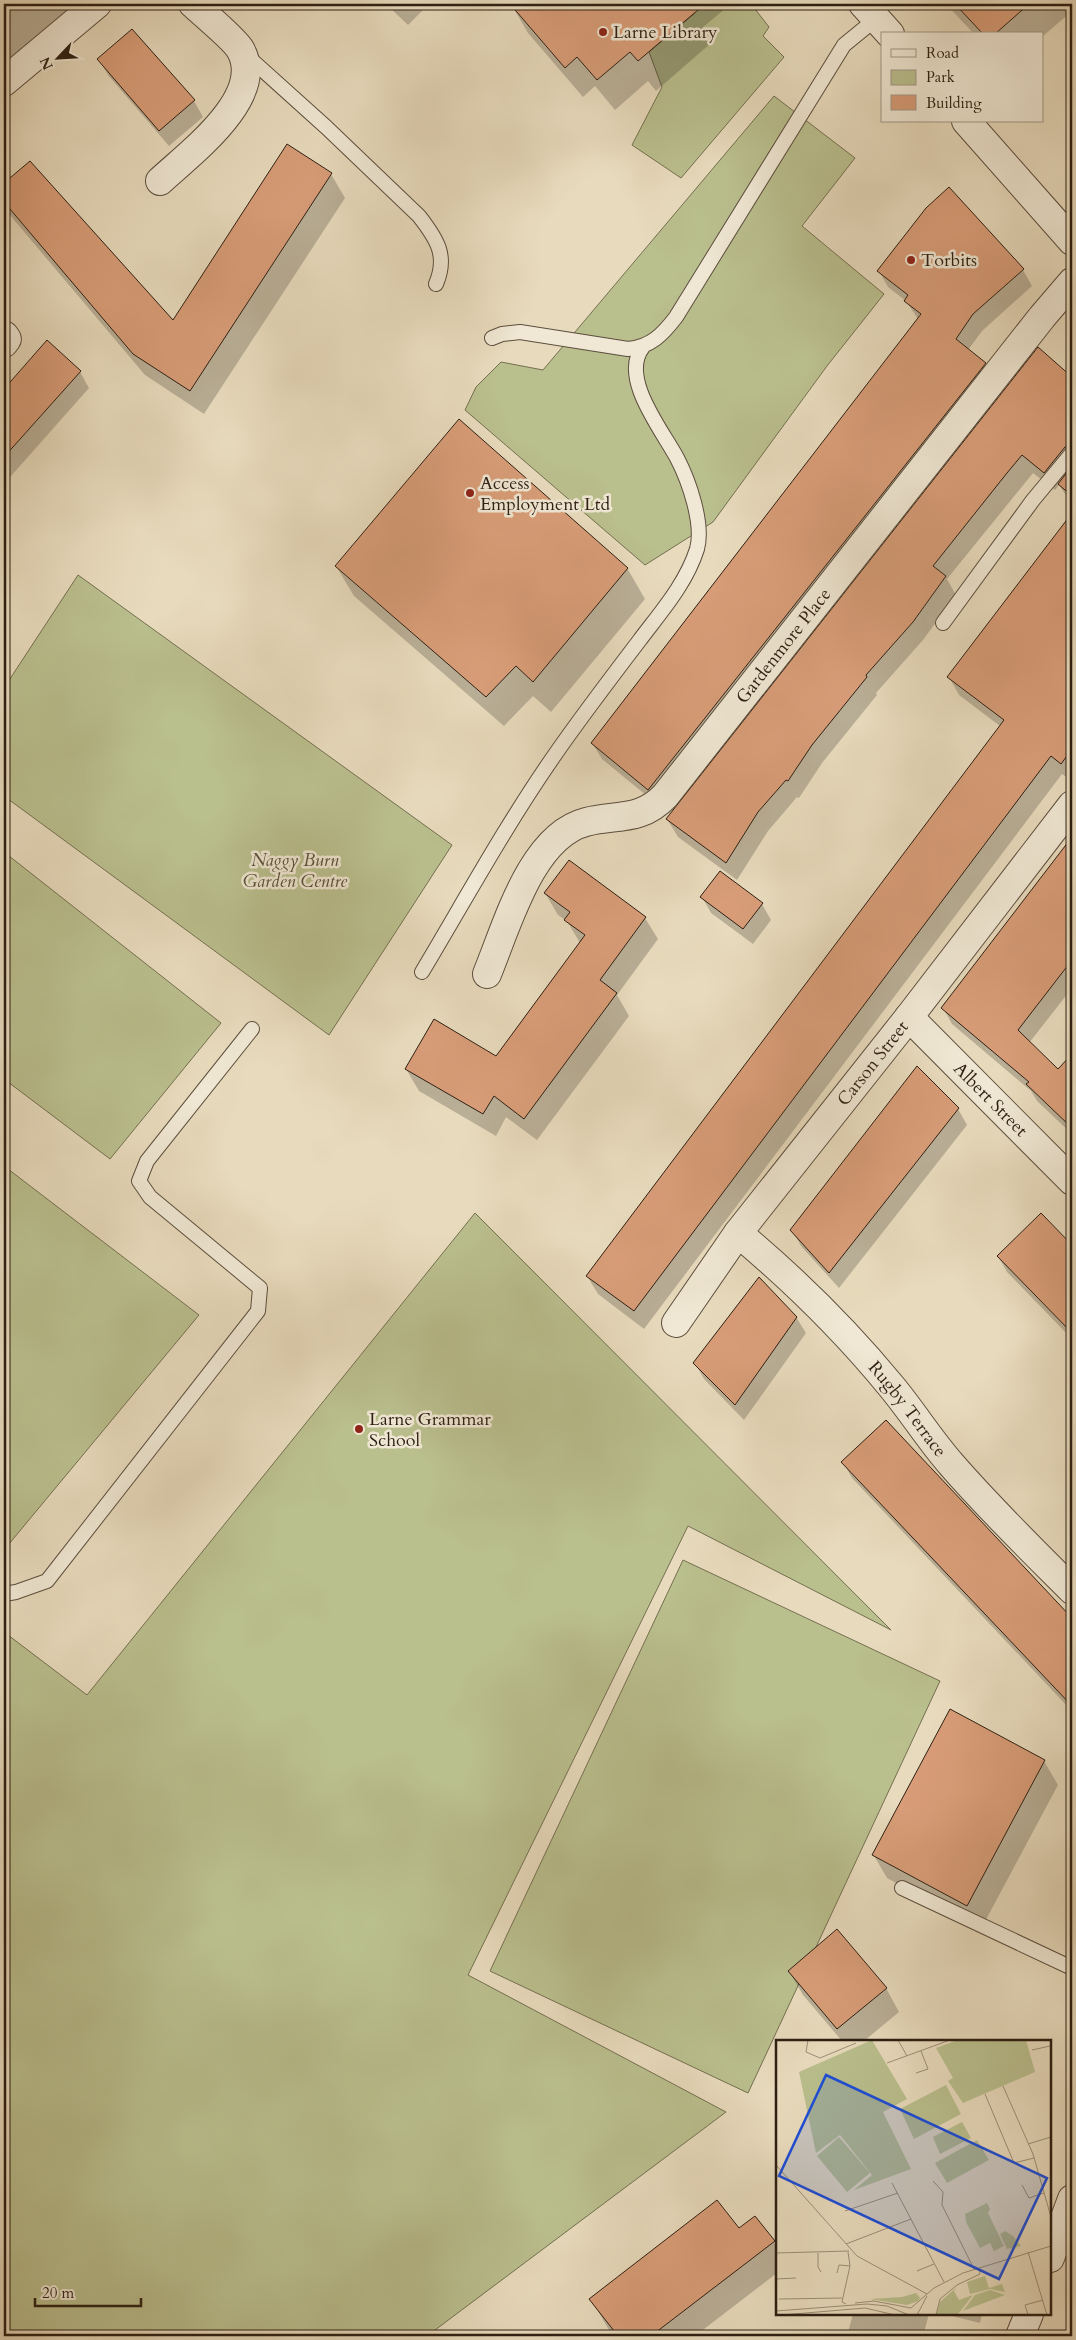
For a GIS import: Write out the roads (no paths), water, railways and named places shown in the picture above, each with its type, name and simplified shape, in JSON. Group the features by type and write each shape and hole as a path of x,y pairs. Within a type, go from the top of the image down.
{"street":[{"path":"4,82 97,4"},
{"path":"160,181 218,127 234,107 244,82 245,67 240,49 193,4"},
{"path":"967,122 1068,228"},
{"name":"Gardenmore Place","path":"487,974 526,880 549,844 571,827 587,822 631,816 650,808 664,796 1042,317 1072,282"},
{"path":"4,335 7,339 4,343"},
{"name":"Carson Street","path":"676,1323 738,1233 909,1017 1072,805"},
{"name":"Albert Street","path":"909,1017 1072,1181"},
{"name":"Rugby Terrace","path":"738,1233 776,1264 840,1328 891,1386 949,1462 1072,1590"},
{"path":"1051,2255 1072,2199"},
{"path":"1020,2336 1029,2315"}],"lane":[{"path":"492,338 502,334 520,332 551,335 619,349 643,346 659,337 676,317 844,45 876,19"},
{"path":"240,49 326,127 419,216 440,250 441,272 436,284"},
{"path":"422,972 526,797 592,704 667,604 687,572 697,547 698,527 689,484 638,384 635,360 643,346"},
{"path":"944,623 1033,500 1072,453"},
{"path":"4,1594 16,1592 47,1581 258,1312 260,1288 150,1197 139,1181 147,1161 252,1029"},
{"path":"902,1888 1072,1968"}],"place":[{"name":"Larne Library","path":"603,32"},
{"name":"Torbits","path":"911,260"},
{"name":"Access Employment Ltd","path":"470,493"},
{"name":"Larne Grammar School","path":"359,1429"}],"park label":[{"name":"Naggy Burn Garden Centre","path":"295,870"}]}
